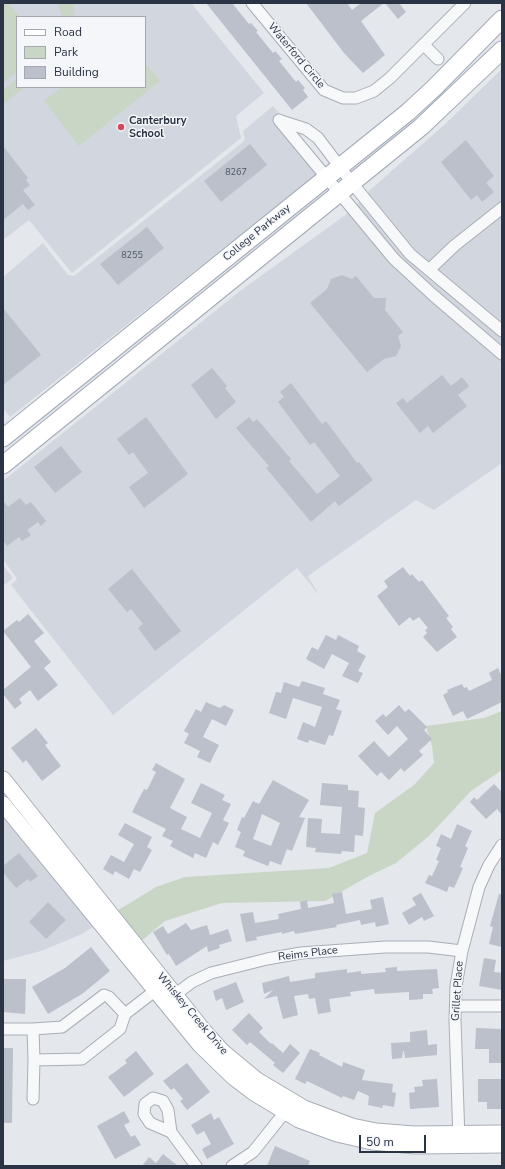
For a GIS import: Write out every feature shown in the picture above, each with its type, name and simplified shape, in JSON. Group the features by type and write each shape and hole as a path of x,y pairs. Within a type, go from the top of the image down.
{"main road":[{"name":"College Parkway","path":"3,438 408,112 434,88 502,19"},
{"name":"College Parkway","path":"3,465 422,127 502,50"}],"street":[{"name":"Waterford Circle","path":"252,3 316,82 324,90 343,98 356,98 374,91 424,45 465,3"},
{"path":"424,45 438,59"},
{"path":"502,331 429,270 345,189 326,178 279,120 306,130 318,138 340,166 345,189 409,274 502,354"},
{"path":"429,270 454,246 502,208"},
{"name":"Whiskey Creek Drive","path":"3,779 170,998 216,1062 254,1093 289,1108 330,1132 372,1142 415,1146 502,1133"},
{"name":"Whiskey Creek Drive","path":"3,804 156,990 170,998"},
{"name":"Grillet Place","path":"459,1139 456,1006 462,951 483,876 502,845"},
{"name":"Reims Place","path":"170,998 192,982 211,973 232,966 294,954 385,947 428,947 462,951"},
{"path":"34,1060 82,1060 120,1029 126,1014 156,990"},
{"path":"3,1029 62,1027 104,995 109,997 126,1014"},
{"path":"456,1006 502,1006"},
{"path":"33,1029 33,1099"},
{"path":"234,1165 253,1152 289,1108"},
{"path":"171,1132 196,1166"},
{"name":"Whiskey Creek Drive","path":"459,1139 502,1145"}],"shaded area":[{"name":"Canterbury School","path":"3,3 191,3 264,93 236,116 241,138 72,273 29,220 3,240"},
{"path":"502,69 502,463 434,510 416,500 308,576 319,595 297,568 113,715 11,585 17,579 3,559 3,481 240,291 351,211 371,189 443,126"},
{"path":"273,106 325,168 10,417 3,408 3,277 43,243 68,275 74,276 243,142 245,139 243,131"},
{"path":"3,565 13,578 3,586"},
{"path":"3,812 96,925 82,934 41,951 3,961"}],"green space":[{"path":"3,3 8,3 19,16 16,16 16,73 3,83"},
{"path":"58,3 73,3 75,16 62,16"},
{"path":"146,64 160,81 79,146 44,101 61,88 146,88"},
{"path":"16,80 16,88 24,88 3,104 3,90"},
{"path":"502,711 502,770 471,791 429,836 396,863 367,877 325,901 222,903 165,921 139,943 115,912 156,887 185,877 329,868 367,853 375,813 414,785 434,763 432,746 426,726 484,718"}],"building":[{"path":"206,3 232,3 249,24 251,23 258,31 256,32 273,53 275,51 282,59 279,61 296,82 298,80 305,88 303,90 308,97 292,110"},
{"path":"306,3 347,3 352,10 361,3 384,3 361,21 385,55 363,73 344,53"},
{"path":"385,3 399,3 406,12 398,19"},
{"path":"466,140 494,176 486,183 494,192 482,202 477,195 471,200 441,162"},
{"path":"250,144 267,165 221,202 204,181"},
{"path":"3,146 28,178 26,180 30,185 23,190 35,205 28,210 23,204 3,220"},
{"path":"147,227 164,248 118,285 100,264"},
{"path":"342,275 352,279 356,276 374,298 386,298 385,310 403,332 398,336 401,346 396,356 384,359 367,372 310,303 327,289 331,279"},
{"path":"3,308 41,355 3,385"},
{"path":"212,368 227,386 225,388 236,402 216,419 191,385"},
{"path":"442,375 451,386 462,377 469,386 458,395 467,406 433,433 428,426 420,433 396,403 403,398 407,403"},
{"path":"291,383 322,424 326,421 357,463 359,462 373,480 339,506 335,501 311,522 266,468 269,466 236,428 249,417 253,422 257,419 291,459 289,461 317,494 340,476 314,442 310,445 278,402 284,397 280,392"},
{"path":"146,417 188,474 144,508 129,487 148,473 133,452 129,455 117,439"},
{"path":"61,446 82,472 55,493 34,467"},
{"path":"20,498 26,505 31,502 46,521 41,526 38,522 27,530 31,535 22,541 19,537 7,546 3,540 3,500 8,507"},
{"path":"403,567 410,576 412,574 419,582 422,580 449,616 446,618 453,627 451,629 457,637 437,652 423,637 427,633 425,630 428,628 419,617 413,621 410,617 399,626 377,596 388,587 384,581"},
{"path":"132,569 181,631 155,651 138,628 143,624 131,609 127,612 108,589"},
{"path":"28,614 44,633 34,641 51,662 44,668 58,685 38,701 30,690 19,699 22,703 15,709 3,694 3,690 31,667 3,631 17,620 19,622"},
{"path":"326,635 336,640 338,635 359,646 357,651 366,656 358,671 363,673 358,683 342,676 349,663 332,654 324,669 306,659 312,647 318,650"},
{"path":"498,668 502,677 502,702 467,719 463,711 453,716 443,695 448,692 447,690 462,684 464,688 467,687 469,691 492,680 489,673"},
{"path":"302,681 325,688 323,694 340,700 336,709 342,711 333,736 329,735 325,745 309,740 308,743 297,739 303,722 315,727 322,707 293,698 286,719 269,713 276,692 281,693 284,682 299,687"},
{"path":"206,702 220,708 224,705 234,710 226,726 212,719 203,737 219,745 210,763 197,757 200,751 184,743 189,734 184,731 196,709 201,712"},
{"path":"399,705 405,712 409,709 427,727 424,730 432,739 419,751 423,755 404,772 401,768 389,780 381,772 377,776 358,756 374,741 389,757 408,739 397,726 388,735 375,721 383,714 386,717"},
{"path":"36,728 48,743 45,745 61,766 42,781 26,760 23,763 11,748"},
{"path":"156,763 185,779 170,808 187,817 181,829 200,838 212,813 191,803 201,783 225,795 222,800 231,804 223,820 229,823 218,845 213,842 206,858 195,853 193,858 170,846 173,841 162,836 166,829 132,812 144,789 147,790 156,772 152,770"},
{"path":"273,780 309,800 299,817 305,818 292,851 287,849 281,865 270,861 268,866 243,856 245,851 235,847 241,832 237,830 242,817 244,818 253,801 259,804","holes":["262,814 280,823 271,846 253,839"]},
{"path":"322,783 348,785 348,790 359,791 358,807 365,808 363,836 355,835 354,852 342,851 341,854 315,852 316,848 306,847 308,818 322,819 321,833 340,834 342,807 320,805"},
{"path":"494,784 502,792 502,815 497,809 486,819 470,802 474,797 477,800"},
{"path":"125,823 152,837 147,847 152,850 140,872 134,869 129,879 115,871 113,875 103,869 111,855 124,862 134,844 118,835"},
{"path":"457,824 472,831 465,846 468,848 460,867 463,868 454,888 449,886 447,892 425,883 429,875 432,876 439,861 436,860 441,848 436,846 441,834 451,839"},
{"path":"19,853 38,876 30,882 28,879 16,888 3,872 3,866"},
{"path":"342,892 346,914 372,909 370,900 383,897 389,924 376,927 375,922 361,925 360,920 336,925 337,927 295,934 294,931 256,937 257,940 246,942 240,914 253,912 255,923 279,919 278,914 301,909 300,902 307,900 308,908 334,903 332,894"},
{"path":"421,893 434,916 424,921 422,917 409,925 402,913 416,905 412,898"},
{"path":"499,894 502,894 502,947 489,944 493,927 490,926"},
{"path":"48,902 66,920 46,939 29,922"},
{"path":"186,923 191,930 207,925 210,935 228,929 232,941 219,945 220,948 208,952 207,946 176,966 169,954 167,955 153,932 163,926 168,934"},
{"path":"91,947 110,971 82,994 48,1014 32,987 65,968"},
{"path":"484,958 496,960 494,972 502,973 502,990 479,986"},
{"path":"397,967 397,971 437,969 439,988 432,989 433,994 423,994 423,999 409,1000 409,992 375,994 374,989 350,992 351,996 329,999 331,1012 318,1014 315,998 309,999 308,994 294,996 298,1015 283,1019 277,996 264,999 273,990 264,994 262,983 289,976 290,982 315,978 315,973 347,969 347,973 361,971 361,974 386,972 385,968"},
{"path":"3,979 26,979 25,1014 3,1012"},
{"path":"236,982 244,1002 226,1010 222,998 216,1001 213,991"},
{"path":"249,1013 263,1028 259,1032 271,1044 272,1043 283,1053 290,1044 300,1053 283,1073 273,1065 275,1063 250,1042 247,1045 232,1030"},
{"path":"476,1028 502,1029 502,1063 489,1063 489,1049 475,1049"},
{"path":"427,1030 428,1045 437,1044 437,1055 405,1058 403,1051 402,1058 392,1059 391,1043 410,1042 410,1032"},
{"path":"3,1048 13,1048 12,1123 3,1123"},
{"path":"310,1049 320,1053 319,1055 342,1067 343,1062 365,1070 362,1080 393,1084 392,1092 396,1093 394,1107 383,1105 382,1108 368,1105 369,1096 358,1091 354,1100 343,1096 342,1098 307,1081 305,1084 295,1079"},
{"path":"136,1051 154,1074 124,1097 108,1077 127,1063 125,1060"},
{"path":"187,1063 210,1092 187,1110 180,1101 183,1099 174,1088 171,1090 163,1081"},
{"path":"437,1079 439,1107 410,1109 409,1093 415,1092 414,1087 423,1086 422,1080"},
{"path":"478,1079 502,1079 502,1109 487,1109 487,1102 478,1102"},
{"path":"124,1111 130,1122 124,1125 131,1137 135,1135 141,1145 115,1159 97,1126"},
{"path":"211,1113 214,1120 219,1117 234,1144 207,1159 202,1149 211,1144 204,1131 197,1135 191,1125"},
{"path":"275,1146 310,1161 308,1166 267,1166"},
{"path":"163,1154 178,1166 142,1166 149,1157 156,1163"}],"place":[{"name":"Canterbury School","path":"121,127"}]}
